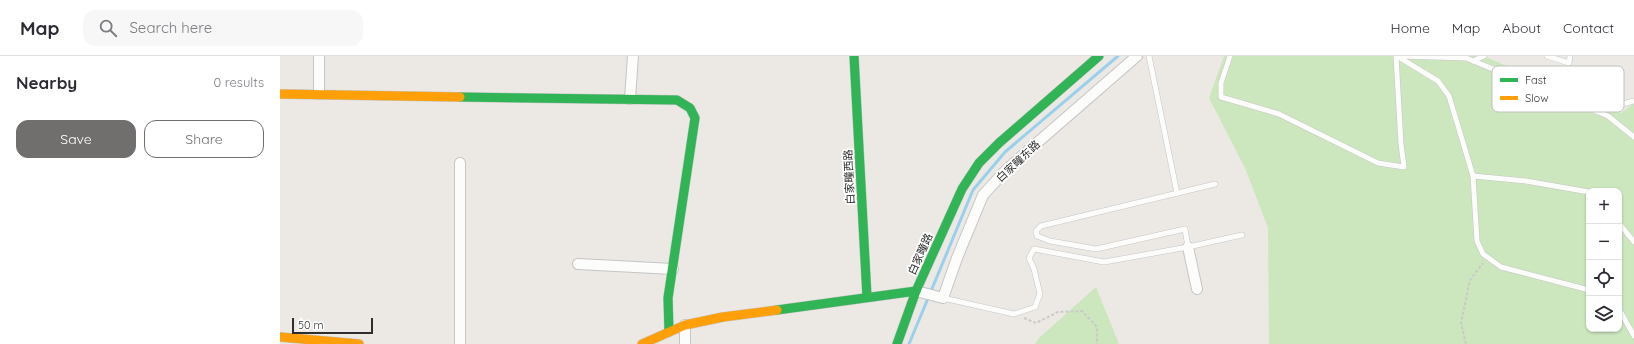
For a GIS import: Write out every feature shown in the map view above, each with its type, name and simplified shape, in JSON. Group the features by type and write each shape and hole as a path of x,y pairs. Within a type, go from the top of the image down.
{"street":[{"path":"317,56 319,94"},
{"path":"630,99 633,56"},
{"name":"白家疃西路","path":"854,56 867,298"},
{"name":"白家疃路","path":"642,344 685,325 723,317 867,298 929,295 962,189 979,163 999,143 1099,56"},
{"name":"白家疃东路","path":"929,295 957,258 983,195 1007,169 1137,56"},
{"path":"280,94 677,100 690,108 695,118 668,298 669,332"},
{"path":"460,163 460,344"},
{"path":"1188,247 1197,289"},
{"path":"578,264 673,269"},
{"path":"897,344 929,295"},
{"path":"685,325 686,344"},
{"path":"280,337 359,344"}],"lane":[{"path":"1149,56 1177,193"},
{"path":"1230,56 1222,83 1221,97 1279,114 1378,163 1404,167 1401,144 1396,56"},
{"path":"1396,56 1438,81 1449,96 1473,176 1478,241 1487,258 1501,267 1586,289"},
{"path":"1400,56 1466,58 1492,69"},
{"path":"1473,61 1484,56"},
{"path":"1547,56 1569,63 1570,56"},
{"path":"1624,104 1634,101"},
{"path":"1599,112 1608,116 1634,137"},
{"path":"1473,176 1526,181 1586,191"},
{"path":"1188,247 1185,229 1096,249 1050,241 1037,236 1036,231 1042,226 1215,184"},
{"path":"1620,224 1634,242"},
{"path":"929,295 1014,314 1035,307 1040,294 1034,269 1029,258 1034,249 1104,262 1188,247 1242,235"},
{"path":"1622,314 1634,336"}],"path":[{"path":"1466,344 1461,323 1470,280 1487,258"},
{"path":"1014,314 1036,323 1058,312 1082,311 1097,327 1097,344"}],"green space":[{"path":"1224,56 1483,56 1507,66 1492,66 1492,112 1621,113 1634,103 1634,344 1269,344 1268,228 1245,168 1209,98"},
{"path":"1096,287 1119,344 1035,344 1039,338"}],"waterway":[{"path":"909,344 973,190 1005,152 1118,56"}],"traffic: fast":[{"path":"854,56 867,297"},
{"path":"777,310 916,291 962,189 979,163 999,143 1099,56"},
{"path":"460,97 677,100 690,108 695,118 668,298 669,332"},
{"path":"897,344 916,291"}],"traffic: slow":[{"path":"280,94 460,97"},
{"path":"642,344 685,325 723,317 777,310"},
{"path":"280,337 359,344"}]}
